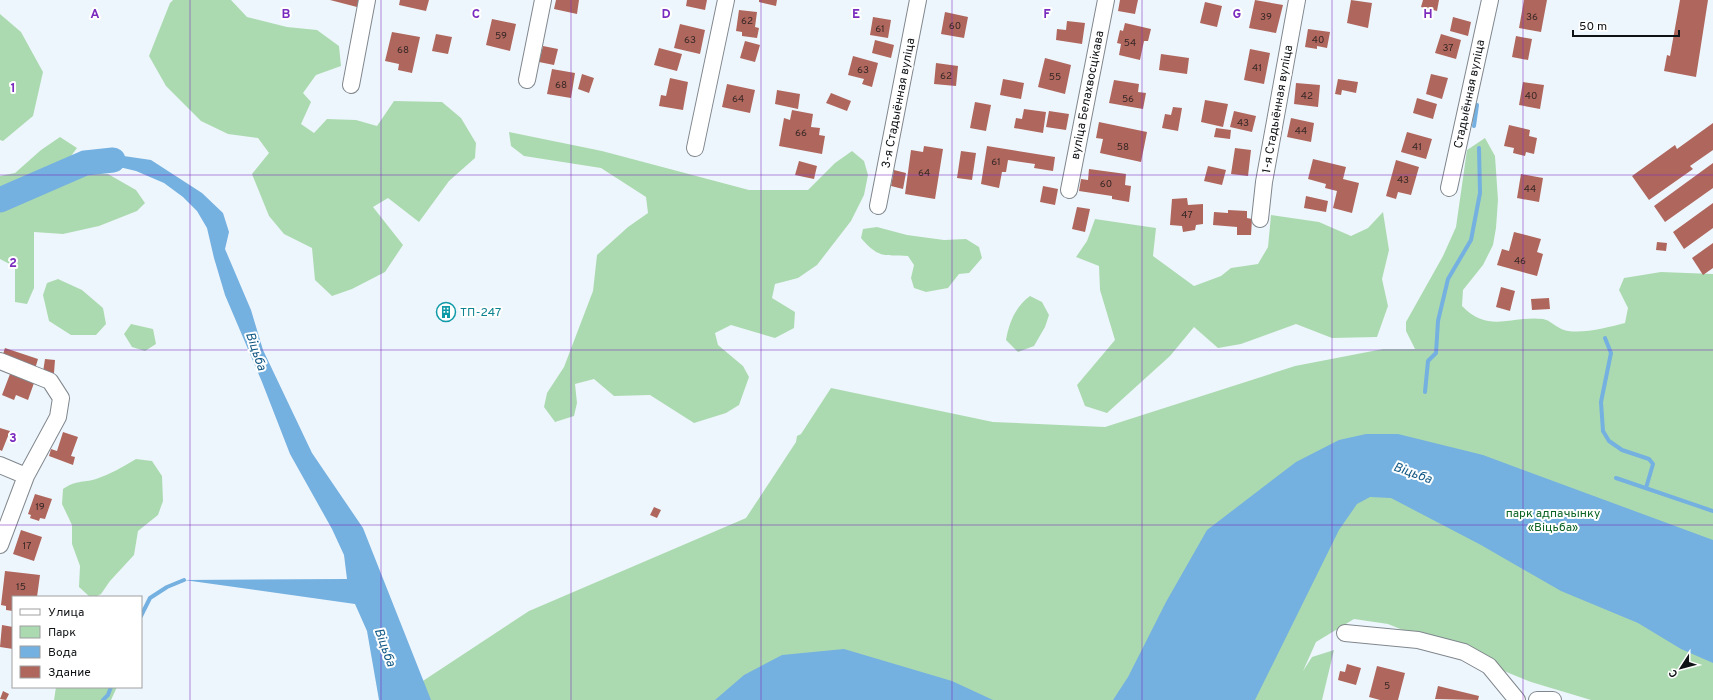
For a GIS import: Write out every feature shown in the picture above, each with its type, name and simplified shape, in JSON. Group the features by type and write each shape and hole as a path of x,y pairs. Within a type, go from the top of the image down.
{"street":[{"path":"351,85 367,0"},
{"path":"527,80 543,0"},
{"path":"695,148 726,0"},
{"name":"3-я Стадыённая вуліца","path":"878,206 918,0"},
{"name":"вуліца Белахвосцікава","path":"1069,190 1106,0"},
{"name":"1-я Стадыённая вуліца","path":"1260,219 1264,182 1297,0"},
{"name":"Стадыённая вуліца","path":"1449,188 1490,0"},
{"path":"0,361 50,381 61,398 58,418 26,476 0,545"},
{"path":"0,465 26,476"},
{"path":"1345,633 1418,640 1464,652 1489,666 1517,700"},
{"path":"1537,700 1553,700"}],"green space":[{"path":"173,0 231,0 247,17 287,27 317,30 339,46 341,66 316,75 303,93 311,102 301,124 314,133 327,119 356,120 377,126 394,101 442,102 461,118 476,143 475,158 449,181 419,222 388,198 373,207 403,245 385,272 352,289 332,296 315,280 312,248 284,234 269,216 252,174 269,153 258,138 228,134 201,121 166,86 149,56 170,3"},
{"path":"0,14 21,32 43,72 33,116 3,141 0,140"},
{"path":"509,132 602,151 749,190 808,190 835,163 852,151 864,161 868,175 864,195 851,221 817,265 798,278 775,284 772,298 795,312 794,328 775,338 731,325 715,333 718,345 743,366 749,377 739,405 726,413 694,423 650,395 614,396 594,379 575,384 577,403 574,416 555,422 544,407 547,393 564,367 593,291 597,255 628,227 648,213 646,197 601,168 524,156 511,146"},
{"path":"60,137 77,148 71,156 70,164 81,173 108,174 136,190 145,203 137,211 99,226 63,234 34,232 34,288 27,304 15,302 15,267 0,259 0,176 15,173 41,150"},
{"name":"парк адпачынку «Віцьба»","path":"1485,138 1495,156 1498,200 1496,228 1493,245 1483,265 1463,290 1462,306 1472,314 1482,319 1491,321 1501,322 1532,318 1543,319 1564,330 1578,332 1594,330 1625,323 1628,308 1619,290 1624,278 1661,272 1713,274 1713,700 1591,700 1531,682 1388,624 1354,619 1316,642 1303,671 1312,657 1334,650 1322,700 394,700 529,611 746,518 796,442 797,436 801,434 831,388 993,422 1105,427 1295,366 1383,349 1415,349 1406,331 1406,322 1443,256 1456,227 1467,150"},
{"path":"1383,212 1389,250 1382,279 1388,306 1377,337 1332,338 1296,324 1241,344 1218,348 1194,327 1170,356 1107,413 1085,406 1077,385 1115,340 1100,290 1099,266 1076,257 1087,241 1095,219 1156,228 1153,256 1194,286 1221,276 1231,268 1258,264 1268,247 1271,215 1319,222 1351,236 1368,228"},
{"path":"877,227 907,235 944,240 966,239 979,247 982,258 969,273 959,274 948,288 926,292 914,288 911,278 914,265 908,256 892,256 882,254 872,249 861,238 863,229"},
{"path":"58,279 82,290 103,308 106,324 96,335 71,335 49,321 43,295 47,283"},
{"path":"1030,296 1042,302 1049,315 1045,327 1034,346 1018,352 1006,340 1007,333 1017,310"},
{"path":"131,324 153,329 156,344 145,351 132,347 124,334"},
{"path":"136,459 152,461 162,476 163,501 158,515 138,531 134,555 110,581 101,594 97,596 89,596 79,587 80,566 72,544 72,525 62,504 63,489 75,483 96,479"},
{"path":"56,688 117,688 111,700 54,700"}],"water":[{"path":"110,154 151,160 202,193 223,213 229,232 225,249 251,310 263,350 312,453 363,528 431,700 379,700 367,631 355,604 184,580 347,579 344,555 332,529 290,454 262,382 225,295 207,228 197,211 183,197 164,183 136,171 115,166 98,169 82,168 76,158"},
{"path":"1366,434 1398,434 1483,455 1713,540 1713,663 1681,649 1638,623 1561,591 1481,545 1391,498 1370,497 1357,504 1339,530 1255,700 1113,700 1128,677 1166,602 1207,530 1296,462 1339,440"},
{"path":"844,649 952,681 993,700 715,700 744,675 782,655"}],"building":[{"path":"330,0 359,0 357,7"},
{"path":"400,0 429,0 426,11 399,5"},
{"path":"556,0 579,0 577,14 554,9"},
{"path":"687,0 707,0 705,10 686,6"},
{"path":"759,0 777,0 776,6 759,2"},
{"path":"1120,0 1138,0 1135,14 1118,11"},
{"path":"1255,0 1283,5 1276,33 1249,28"},
{"path":"1351,0 1372,3 1368,28 1347,23"},
{"path":"1423,0 1439,0 1437,11 1421,7"},
{"path":"1524,0 1547,0 1541,32 1519,28"},
{"path":"1680,0 1708,0 1696,77 1664,71 1667,55 1670,56"},
{"path":"1205,2 1222,6 1217,27 1200,23"},
{"path":"739,10 757,12 755,27 759,28 757,38 742,36 742,32 736,31"},
{"path":"945,12 968,17 964,38 941,34"},
{"path":"873,17 891,20 888,38 870,35"},
{"path":"1453,17 1471,22 1468,36 1450,31"},
{"path":"492,19 516,24 510,51 486,45"},
{"path":"1067,21 1085,23 1082,44 1056,40 1057,29 1066,30"},
{"path":"1125,23 1151,29 1148,41 1144,41 1140,60 1119,55 1121,44 1117,43 1120,30 1123,31"},
{"path":"680,24 705,30 700,54 674,48"},
{"path":"1308,29 1330,32 1327,48 1317,46 1317,49 1305,47"},
{"path":"392,32 420,37 412,73 398,70 399,64 385,61"},
{"path":"436,34 452,37 448,54 432,51"},
{"path":"1441,34 1461,40 1456,59 1435,53"},
{"path":"1516,36 1532,39 1528,60 1512,57"},
{"path":"875,40 894,45 891,58 872,53"},
{"path":"745,41 760,45 755,62 740,58"},
{"path":"543,46 558,49 554,65 539,62"},
{"path":"659,48 682,54 677,71 654,65"},
{"path":"1250,49 1270,53 1264,84 1244,80"},
{"path":"1161,54 1189,58 1187,74 1159,70"},
{"path":"853,56 878,63 872,87 862,84 864,79 848,75"},
{"path":"1045,58 1071,65 1065,94 1038,87"},
{"path":"936,63 958,66 956,86 934,84"},
{"path":"552,69 575,73 571,98 547,94"},
{"path":"582,74 594,78 589,93 578,89"},
{"path":"1431,74 1448,78 1442,99 1426,94"},
{"path":"670,78 688,82 683,110 659,106 661,95 666,96"},
{"path":"1003,79 1024,83 1021,99 1000,95"},
{"path":"1338,79 1358,82 1356,93 1342,90 1341,95 1335,94"},
{"path":"1114,80 1139,84 1138,92 1146,93 1143,109 1109,103"},
{"path":"1523,82 1544,85 1540,109 1519,105"},
{"path":"1296,83 1320,85 1318,107 1294,104"},
{"path":"727,84 755,90 750,113 722,107"},
{"path":"777,90 800,94 798,109 775,104"},
{"path":"831,93 851,101 847,111 826,103"},
{"path":"1417,98 1437,104 1433,119 1413,113"},
{"path":"1205,100 1228,104 1223,127 1201,122"},
{"path":"975,102 991,105 986,131 970,128"},
{"path":"1173,107 1182,108 1178,131 1162,128 1165,114 1171,115"},
{"path":"1024,109 1046,112 1043,133 1014,128 1016,118 1022,119"},
{"path":"792,110 813,114 811,127 820,128 819,135 825,136 822,154 779,146 784,118 790,120"},
{"path":"1049,111 1069,114 1066,130 1046,127"},
{"path":"1234,111 1256,116 1252,132 1230,127"},
{"path":"1291,118 1314,123 1311,142 1287,137"},
{"path":"1099,122 1147,132 1141,162 1100,153 1103,139 1096,138"},
{"path":"1713,123 1713,150 1690,166 1693,169 1649,200 1632,176 1675,145 1677,149"},
{"path":"1509,125 1530,130 1529,136 1537,138 1534,154 1526,152 1525,156 1513,153 1514,148 1504,146"},
{"path":"1216,128 1231,130 1230,139 1214,137"},
{"path":"1407,132 1432,139 1426,159 1401,152"},
{"path":"924,146 943,149 935,199 905,194 911,150 923,152"},
{"path":"987,146 1055,157 1053,171 1034,168 1035,164 1008,160 1006,172 1002,172 999,188 981,184"},
{"path":"1235,148 1251,150 1248,176 1231,174"},
{"path":"961,151 976,153 972,180 957,178"},
{"path":"1313,159 1346,167 1343,179 1359,183 1352,213 1333,208 1337,191 1325,188 1326,184 1308,179"},
{"path":"1396,160 1419,167 1411,195 1398,192 1396,199 1386,196"},
{"path":"799,161 817,166 814,179 795,175"},
{"path":"1713,163 1713,188 1665,222 1654,206"},
{"path":"1208,166 1226,170 1222,185 1204,181"},
{"path":"1089,169 1126,174 1125,185 1131,186 1129,202 1112,199 1112,196 1079,191 1081,179 1088,180"},
{"path":"894,170 906,173 903,189 891,186"},
{"path":"1521,174 1543,178 1539,202 1517,198"},
{"path":"1043,186 1058,189 1055,205 1040,202"},
{"path":"1306,196 1328,201 1326,212 1304,208"},
{"path":"1187,198 1188,205 1203,204 1203,224 1196,225 1195,230 1183,232 1182,226 1170,225 1172,199"},
{"path":"1713,203 1713,228 1684,249 1673,232"},
{"path":"1077,207 1090,209 1085,232 1072,229"},
{"path":"1228,210 1247,211 1247,218 1252,219 1251,235 1237,235 1237,227 1213,225 1214,212 1228,213"},
{"path":"1514,232 1541,239 1537,252 1543,254 1537,276 1497,265 1502,249 1509,251"},
{"path":"1657,242 1667,243 1666,251 1656,250"},
{"path":"1713,243 1713,268 1703,275 1692,258"},
{"path":"1501,287 1515,291 1510,311 1496,307"},
{"path":"1549,298 1550,309 1532,310 1531,299"},
{"name":"ТП-247","path":"443,306 451,309 448,318 440,314"},
{"path":"5,348 38,359 35,369 2,357"},
{"path":"45,359 55,360 54,373 43,372"},
{"path":"10,374 34,383 28,400 16,395 14,400 2,395"},
{"path":"0,428 10,431 2,451 0,450"},
{"path":"63,432 78,437 71,456 75,457 73,465 49,456 51,449 57,451"},
{"path":"35,494 52,499 45,519 40,518 39,521 30,518 31,515 28,514"},
{"path":"654,507 661,510 657,518 650,515"},
{"path":"21,530 42,537 34,561 13,554"},
{"path":"5,571 40,575 37,596 12,596 12,611 6,610 6,606 1,605"},
{"path":"2,625 12,627 12,649 0,647"},
{"path":"1347,664 1361,668 1356,685 1338,680 1340,671 1345,672"},
{"path":"1377,666 1405,673 1398,700 1380,700 1369,697"},
{"path":"1438,686 1479,696 1478,700 1435,699"},
{"path":"3,691 9,694 6,700 0,699"}],"waterway":[{"path":"1474,126 1477,105"},
{"path":"1425,392 1428,361 1436,353 1438,321 1448,279 1471,240 1480,193 1479,148"},
{"name":"Віцьба","path":"0,200 85,163 113,160"},
{"path":"1605,338 1611,353 1601,402 1603,431 1609,441 1622,450 1649,459 1653,464 1646,488"},
{"path":"1616,478 1713,511"},
{"path":"142,614 150,598 167,587 184,580"},
{"path":"103,700 108,695 111,688"}],"place":[{"name":"ТП-247","path":"446,312"}]}
